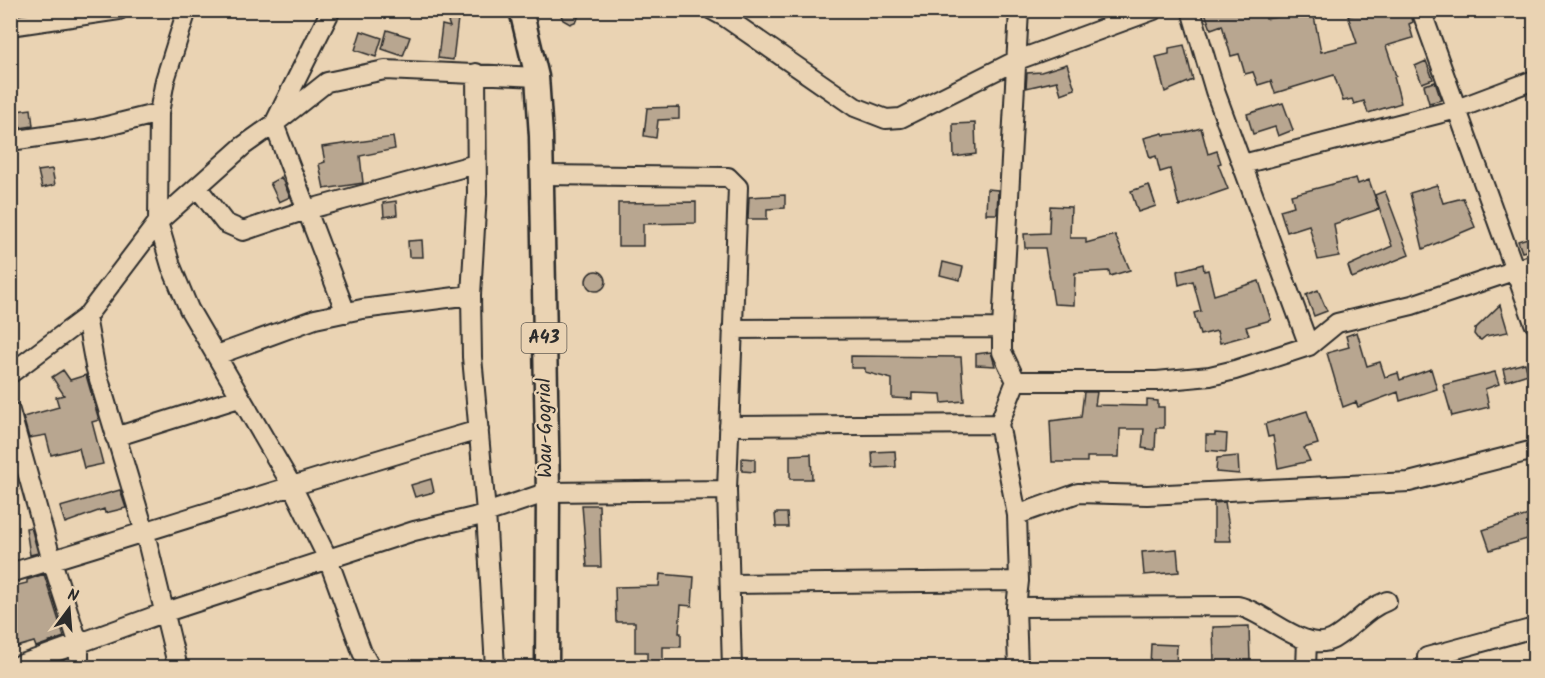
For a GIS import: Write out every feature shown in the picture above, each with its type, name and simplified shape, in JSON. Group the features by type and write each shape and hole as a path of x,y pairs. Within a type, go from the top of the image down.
{"main road":[{"name":"Wau-Gogrial","path":"521,10 537,77 541,175 548,492 547,668"}],"street":[{"path":"10,26 31,17 119,10"},
{"path":"187,10 165,80 159,113 158,222 171,266 189,309 291,484 328,559 362,652 371,668"},
{"path":"331,10 274,124 346,313"},
{"path":"712,10 855,108 886,118 901,118 1015,61 1154,10"},
{"path":"1018,668 1017,515 999,424 1016,381 1002,352 1002,328 1019,10"},
{"path":"1191,10 1215,91 1244,164 1309,346"},
{"path":"1421,10 1534,323"},
{"path":"10,374 86,317 158,222 243,146 327,82 385,70 537,77"},
{"path":"476,73 476,164 471,295 472,357 486,512 495,668"},
{"path":"1244,164 1457,109 1534,80"},
{"path":"10,141 95,129 159,113"},
{"path":"197,187 225,223 243,231 306,210 476,164"},
{"path":"541,175 728,177 734,180 738,187 727,490 732,668"},
{"path":"1016,381 1157,381 1210,376 1309,346 1337,323 1412,305 1534,264"},
{"path":"217,355 315,319 471,295"},
{"path":"86,317 95,366 145,533 178,668"},
{"path":"732,329 1002,328"},
{"path":"115,437 239,398"},
{"path":"10,411 52,561 79,645 79,668"},
{"path":"729,426 999,424"},
{"path":"10,573 145,533 291,484 479,430"},
{"path":"1017,515 1078,493 1148,495 1409,482 1534,450"},
{"path":"11,668 328,559 548,492 727,490"},
{"path":"731,584 1019,580"},
{"path":"1016,608 1239,606 1250,609 1307,640 1332,640 1369,610 1387,601"},
{"path":"1427,657 1534,628"},
{"path":"1306,668 1307,640"}],"building":[{"path":"444,10 459,10 453,60 438,58 442,25 450,27"},
{"path":"559,10 580,10 577,21 570,24 563,20"},
{"path":"1204,10 1263,10 1266,19 1313,11 1321,52 1357,43 1348,16 1369,10 1410,10 1413,22 1409,24 1413,38 1386,46 1396,76 1394,77 1401,103 1368,113 1364,101 1354,104 1352,99 1343,101 1334,75 1275,93 1271,81 1258,85 1253,72 1245,74 1239,54 1231,56 1222,25 1211,29"},
{"path":"387,30 410,37 403,56 382,49"},
{"path":"361,31 382,38 376,57 355,50"},
{"path":"1184,45 1193,80 1165,92 1156,57 1169,54 1169,48"},
{"path":"1426,61 1433,79 1422,83 1415,66"},
{"path":"1067,64 1075,89 1061,94 1057,81 1026,88 1027,73 1041,72"},
{"path":"1435,82 1441,100 1429,103 1424,85"},
{"path":"1283,103 1293,130 1278,136 1275,127 1253,134 1247,114"},
{"path":"679,107 679,119 658,120 656,138 644,136 647,108"},
{"path":"31,109 33,126 20,128 17,111"},
{"path":"975,123 976,154 954,157 953,124"},
{"path":"1201,128 1208,154 1217,151 1221,163 1218,164 1228,189 1179,206 1170,169 1160,172 1156,156 1150,158 1144,138 1163,133 1164,135 1183,133"},
{"path":"393,137 395,149 360,156 363,183 324,189 319,164 325,162 322,147"},
{"path":"52,169 55,185 42,188 38,171"},
{"path":"281,177 290,197 279,202 270,183"},
{"path":"1356,178 1358,184 1369,180 1379,209 1334,224 1339,256 1318,260 1309,225 1287,232 1280,210 1294,206 1291,195"},
{"path":"1149,185 1156,206 1138,212 1131,191"},
{"path":"1437,185 1443,203 1463,198 1475,227 1423,249 1410,193"},
{"path":"987,189 998,190 997,214 986,214"},
{"path":"1385,191 1409,255 1352,278 1348,266 1392,246 1375,195"},
{"path":"785,195 785,208 767,209 767,219 748,219 749,197"},
{"path":"396,201 397,215 384,217 383,203"},
{"path":"696,202 696,223 643,224 643,246 618,246 618,203"},
{"path":"1050,206 1071,207 1070,238 1086,238 1086,243 1115,235 1130,270 1110,276 1109,271 1075,273 1074,305 1054,304 1045,248 1025,248 1024,234 1049,233"},
{"path":"1534,236 1534,249 1522,252 1518,241"},
{"path":"422,240 423,257 409,257 408,241"},
{"path":"943,262 963,267 960,280 940,275"},
{"path":"1203,264 1204,271 1208,270 1214,295 1259,281 1271,320 1246,327 1249,335 1220,343 1217,331 1200,335 1194,313 1201,311 1193,281 1179,285 1177,271"},
{"path":"596,271 603,274 606,281 603,288 596,291 589,288 586,281 589,274"},
{"path":"1318,290 1327,311 1314,316 1306,295"},
{"path":"1500,305 1508,332 1486,336 1481,340 1477,338 1474,334 1475,329"},
{"path":"1357,332 1367,366 1380,362 1385,377 1398,373 1400,380 1431,369 1437,389 1400,401 1398,392 1358,407 1356,402 1343,407 1327,353 1349,347 1346,336"},
{"path":"991,352 995,366 976,365 976,354"},
{"path":"851,356 961,357 964,401 942,403 941,394 912,393 912,399 892,398 892,379 865,372 865,368 851,368"},
{"path":"1525,363 1528,374 1506,381 1503,369"},
{"path":"63,370 70,380 86,375 99,420 92,422 103,464 84,468 79,448 51,455 46,435 29,438 23,417 59,407 56,397 64,395 52,377"},
{"path":"1495,372 1499,384 1485,389 1489,407 1452,416 1443,385"},
{"path":"1084,392 1097,392 1095,405 1147,406 1147,400 1158,401 1158,407 1164,407 1164,428 1156,428 1155,450 1142,448 1144,429 1120,429 1119,457 1087,457 1087,462 1052,462 1050,421 1081,417"},
{"path":"1307,411 1318,444 1304,448 1310,461 1278,468 1273,436 1268,437 1265,424"},
{"path":"1215,433 1227,434 1226,452 1206,450 1206,435 1215,435"},
{"path":"895,451 896,467 873,468 872,452"},
{"path":"811,454 812,479 790,479 790,455"},
{"path":"1238,456 1239,474 1216,472 1217,458"},
{"path":"742,458 755,459 755,472 742,471"},
{"path":"431,479 434,492 415,497 411,485"},
{"path":"120,490 126,508 105,513 104,509 65,523 60,507"},
{"path":"1225,502 1231,541 1214,541 1214,503"},
{"path":"582,505 599,505 601,567 587,567"},
{"path":"775,513 787,513 788,527 776,527"},
{"path":"1534,513 1534,537 1490,550 1483,530"},
{"path":"31,527 38,553 30,555 26,528"},
{"path":"1177,549 1179,572 1144,575 1142,552"},
{"path":"44,574 64,637 36,647 34,642 10,649 10,587 27,583 27,580"},
{"path":"660,574 694,577 692,606 681,605 679,633 681,633 681,647 663,647 663,661 647,661 647,652 635,652 635,622 616,622 615,587 659,586"},
{"path":"1249,626 1250,662 1214,662 1213,627"},
{"path":"1151,644 1177,645 1176,667 1150,666"}]}
